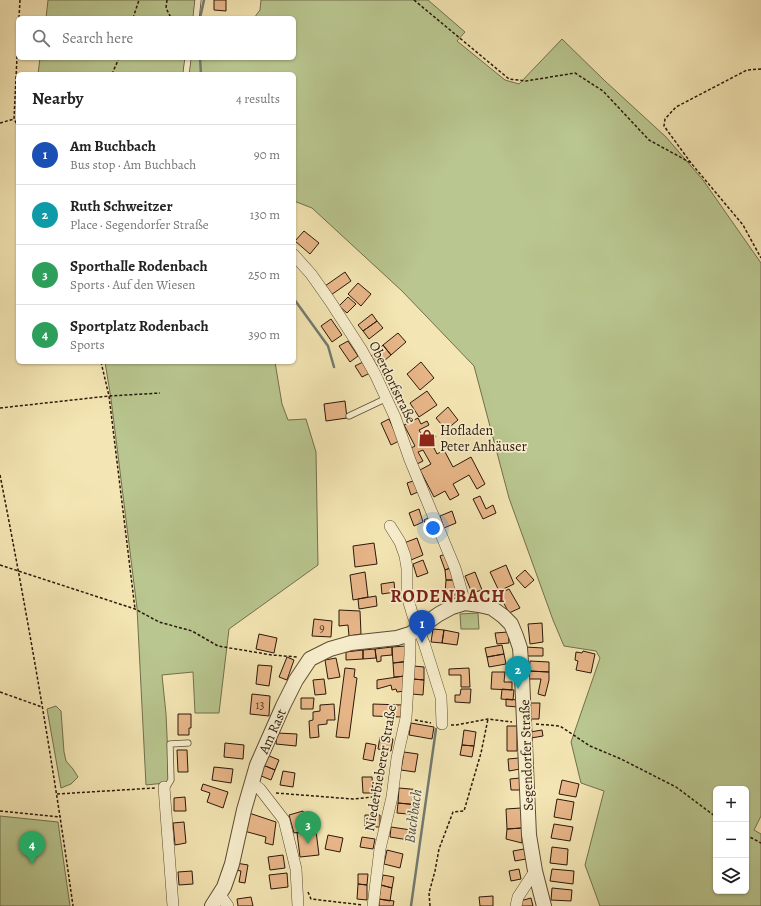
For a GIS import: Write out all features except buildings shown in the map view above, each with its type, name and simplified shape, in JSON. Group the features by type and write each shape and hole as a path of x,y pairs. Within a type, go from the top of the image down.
{"street":[{"name":"Oberdorfstraße","path":"296,257 311,274 334,307 375,374 395,417 410,460 455,568 465,603"},
{"path":"390,526 400,542 406,556 407,596 413,616 414,631 424,643 441,697 442,724"},
{"name":"Segendorfer Straße","path":"414,631 439,614 452,607 465,603 479,604 492,608 511,624 520,648 529,835 535,871 544,906"},
{"name":"Am Rast","path":"220,902 232,864 244,810 257,765 296,680 310,660 330,649 351,643 397,638 414,631"},
{"name":"Niederbieberer Straße","path":"373,906 380,849 392,797 397,758 406,718 410,654 414,631"},
{"path":"252,783 260,789 284,820 296,869 298,906"},
{"path":"164,789 173,906"},
{"path":"516,906 518,897 535,871"}],"lane":[{"path":"196,16 198,0"},
{"path":"186,72 188,60"},
{"path":"349,416 386,398"},
{"path":"164,789 171,780 170,744 188,744"}],"path":[{"path":"19,16 20,0"},
{"path":"134,16 139,0"},
{"path":"167,0 166,8 170,16"},
{"path":"414,0 509,79 526,81 575,73 604,91 649,140 691,163"},
{"path":"16,72 17,60"},
{"path":"113,72 118,60"},
{"path":"761,69 747,70 676,107 665,119 664,126 691,163 743,225 761,258"},
{"path":"16,78 14,119 16,122"},
{"path":"0,123 14,119"},
{"path":"101,364 109,396 135,609"},
{"path":"0,408 109,396 160,393"},
{"path":"0,475 19,571 61,817 73,906"},
{"path":"0,565 135,609 159,622 192,631 218,646 272,655 294,656 310,660"},
{"path":"0,692 42,707"},
{"path":"406,718 456,725 488,719 524,724 560,726 590,746 621,759 676,787 713,815"},
{"path":"430,906 429,893 439,849 453,812 464,810 482,753 488,719"},
{"path":"57,794 164,789"},
{"path":"264,795 266,793 280,793 353,799 381,796 392,797"},
{"path":"0,811 61,817"},
{"path":"749,837 761,843"},
{"path":"308,892 311,899 373,906"}],"green space":[{"path":"48,0 197,0 194,16 46,16"},
{"path":"261,0 428,0 465,32 457,41 505,80 519,84 562,39 666,137 703,180 761,263 761,816 754,830 761,834 761,906 600,906 585,865 604,791 581,783 571,742 600,658 596,651 564,646 553,620 509,498 474,366 402,291 312,208 296,202 296,72 38,72 40,60 296,60 296,16 256,16 260,10"},
{"path":"105,364 275,364 282,404 288,420 306,419 316,452 318,565 229,629 219,713 195,713 193,672 162,675 166,714 169,780 165,783 146,785 137,608"},
{"path":"478,613 479,629 461,629 460,614"},
{"path":"56,706 61,711 66,761 78,777 71,784 61,788 47,709"},
{"path":"0,816 58,822 70,906 0,906"}],"waterway":[{"name":"Buchbach","path":"200,16 204,0"},
{"name":"Buchbach","path":"200,60 201,72"},
{"name":"Buchbach","path":"296,302 328,346 334,367"},
{"name":"Buchbach","path":"411,906 436,729"}],"place":[{"name":"Hofladen Peter Anhäuser","path":"427,438"},
{"name":"Am Buchbach","path":"422,643"},
{"name":"Ruth Schweitzer","path":"518,689"},
{"name":"Sporthalle Rodenbach","path":"308,844"},
{"name":"Sportplatz Rodenbach","path":"32,864"}],"district":[{"name":"RODENBACH","path":"448,596"}]}
